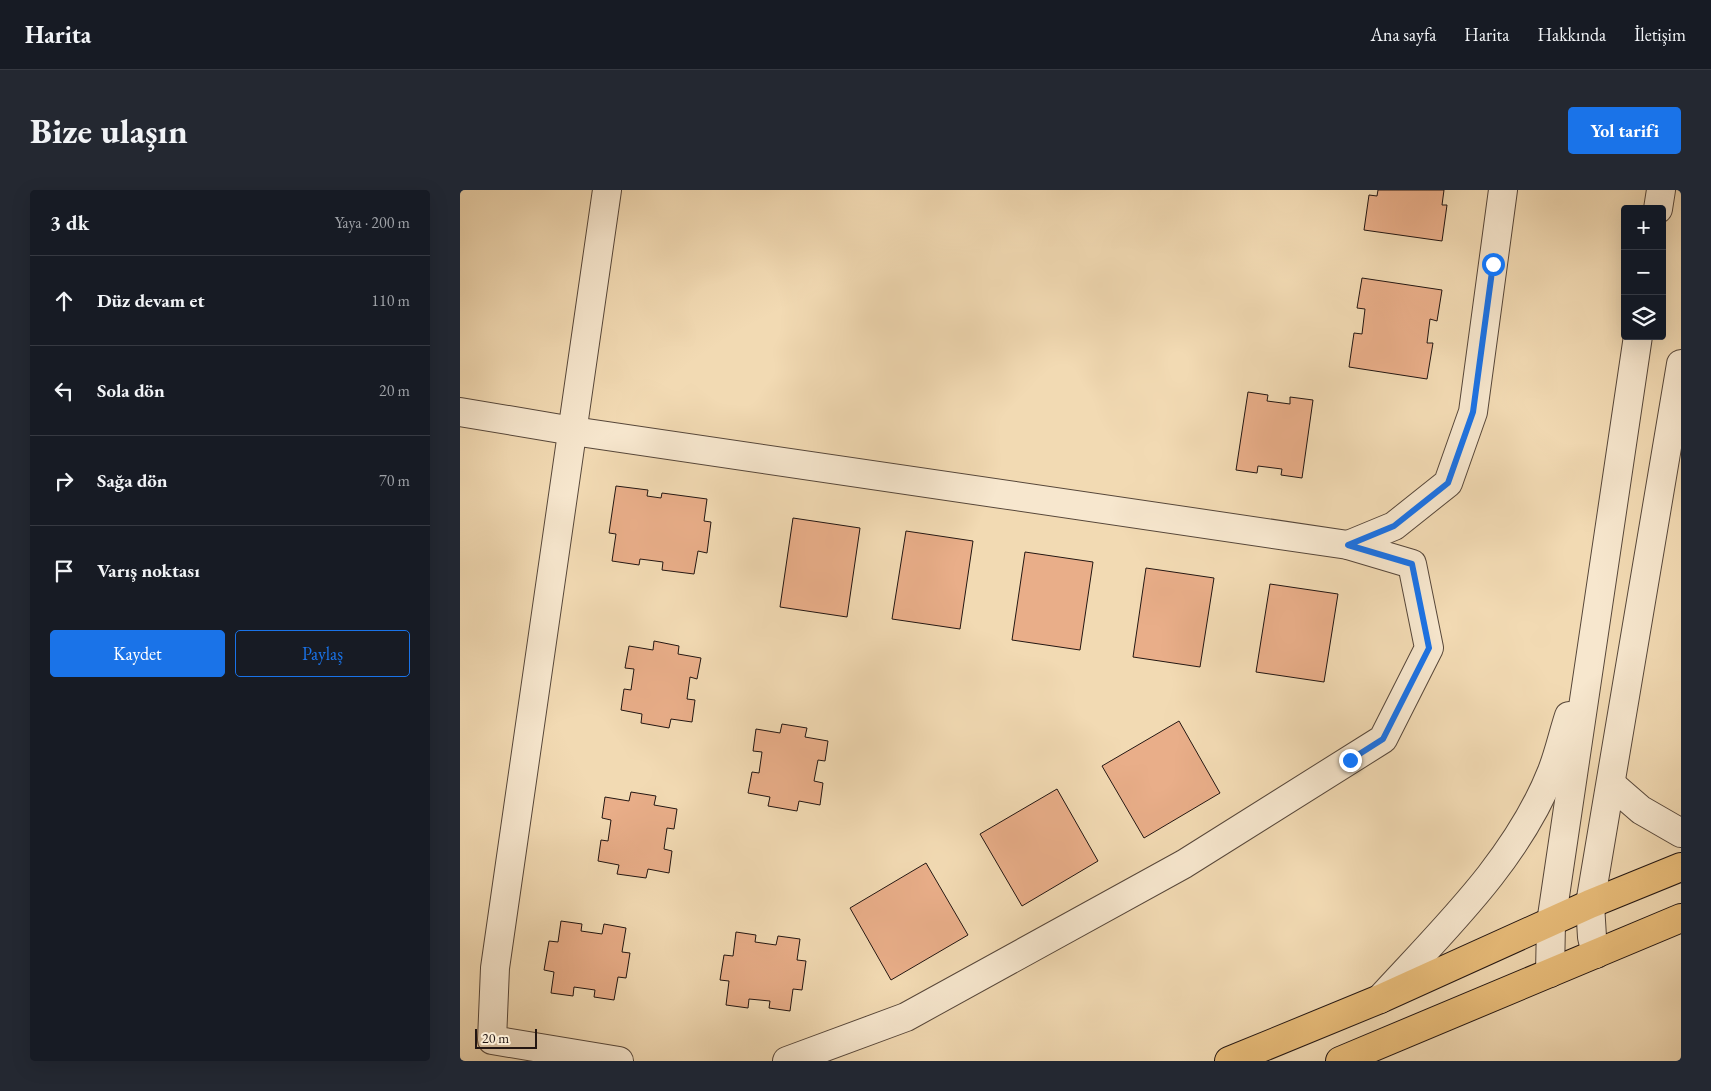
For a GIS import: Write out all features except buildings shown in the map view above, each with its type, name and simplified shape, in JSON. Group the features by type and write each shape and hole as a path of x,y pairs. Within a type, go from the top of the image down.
{"main road":[{"path":"1229,1061 1380,999 1590,904 1681,867"},
{"path":"1340,1061 1681,918"}],"street":[{"path":"607,190 495,968 492,1040 619,1061"},
{"path":"1348,545 1394,526 1448,483 1473,412 1503,190"},
{"path":"1659,205 1661,190"},
{"path":"1550,973 1551,923 1597,624 1637,340"},
{"path":"1596,954 1590,919 1590,904 1681,364"},
{"path":"460,412 573,431 1348,545 1412,564 1429,648 1383,739 1184,864 906,1017 787,1061"},
{"path":"1380,999 1474,897 1530,816 1552,771 1597,624"},
{"path":"1611,784 1641,810 1681,834"}],"route":[{"path":"1350,760 1383,739 1429,648 1412,564 1348,545 1394,526 1448,483 1473,412 1493,264"}]}
